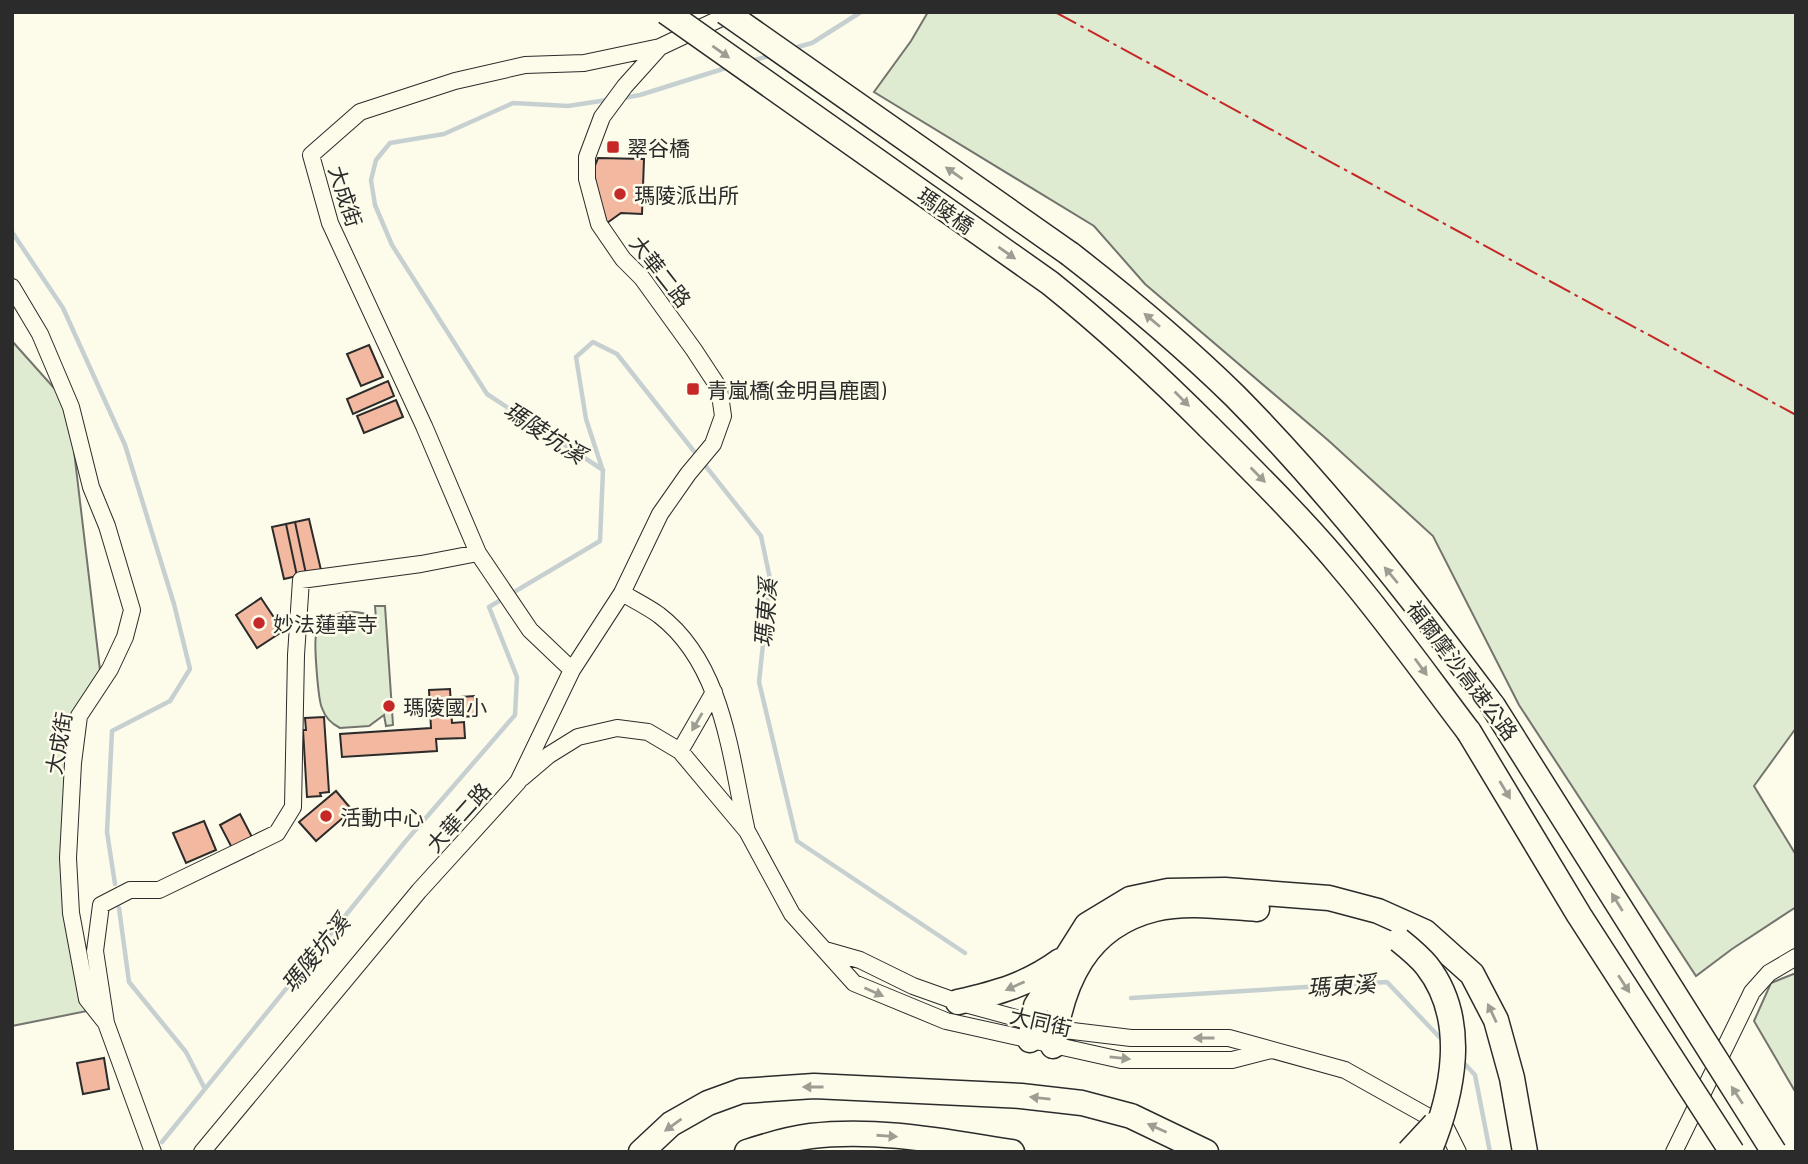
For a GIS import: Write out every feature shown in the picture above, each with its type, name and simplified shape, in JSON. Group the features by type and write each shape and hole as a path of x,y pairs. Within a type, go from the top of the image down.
{"highway":[{"name":"瑪陵橋","path":"666,12 1050,283 1152,369 1209,427"},
{"name":"瑪陵橋","path":"725,12 1070,254"},
{"name":"福爾摩沙高速公路","path":"1070,254 1176,341 1235,397 1298,463 1432,624 1493,706 1774,1152"},
{"name":"福爾摩沙高速公路","path":"1209,427 1271,489 1344,569 1469,732 1578,915 1732,1152"},
{"path":"1043,1034 1036,1006 1066,956 1087,926 1130,899 1168,891 1225,890 1329,898 1378,911 1425,932 1472,974 1496,1020 1514,1088 1525,1152"},
{"path":"1043,1034 1078,962 1097,940 1114,926 1155,909 1176,906 1233,907 1327,914 1370,925 1399,940 1429,968 1447,1006 1452,1030 1453,1062 1444,1113 1429,1152"},
{"path":"958,1002 1005,991 1041,974 1066,956"},
{"path":"641,1152 671,1124 708,1103 741,1091 814,1086 1021,1096 1082,1103 1131,1116 1206,1152"},
{"path":"1514,1088 1519,1152"},
{"path":"1409,1152 1444,1113"},
{"path":"747,1152 811,1136 857,1134 923,1138 1012,1152"}],"street":[{"path":"660,47 734,12"},
{"name":"大華二路","path":"202,1152 419,891 518,782 544,723 572,670 622,593 660,514 713,444 723,416 719,388 694,350 599,224 587,180 587,157 602,117 660,47"},
{"name":"大成街","path":"572,670 530,630 478,552 424,426 330,223 311,155 360,112 455,81 525,65 584,63 660,47"},
{"name":"大成街","path":"12,287 40,334 71,407 92,487 107,526 132,610 125,637 110,669 79,716 70,800 68,858 71,913 87,999 106,1023"},
{"name":"大成街","path":"153,1152 106,1023 95,951 101,905 130,890 159,890 277,833 293,807 296,655 301,580 421,564 478,552"},
{"path":"622,593 660,616 689,645 705,668 714,692 747,831"},
{"path":"680,751 714,692"},
{"path":"518,782 549,755 578,737 617,728 648,732 680,751 747,831"},
{"name":"大同街","path":"747,831 792,914 854,983 946,1021 1043,1034 1131,1038 1229,1038 1345,1070 1445,1126 1458,1152"},
{"name":"大同街","path":"822,949 860,960 913,986 1121,1060 1232,1060 1271,1050"},
{"path":"1674,1152 1752,992 1769,973 1796,957"}],"green space":[{"path":"928,12 1796,12 1796,728 1754,786 1796,855 1796,907 1696,976 1519,705 1433,536 1329,441 1145,284 1094,226 874,92 911,41"},
{"path":"12,341 71,407 100,670 66,761 61,856 92,1010 12,1026"},
{"path":"375,606 385,606 393,725 386,726 384,715 369,726 340,728 323,711 317,672 316,636 326,621 341,613 359,613 376,619"},
{"path":"1796,973 1796,1093 1754,1021 1771,983"}],"building":[{"name":"瑪陵派出所","path":"598,158 644,159 642,214 621,213 607,223 591,176"},
{"path":"369,345 383,377 361,386 347,354"},
{"path":"388,381 394,396 353,414 347,399"},
{"path":"396,400 403,417 364,433 357,416"},
{"path":"309,519 321,570 306,574 295,522"},
{"path":"295,522 306,574 297,576 286,524"},
{"path":"286,524 297,576 284,579 272,527"},
{"name":"妙法蓮華寺","path":"261,598 283,631 257,648 236,615"},
{"path":"450,689 452,723 464,722 465,738 436,739 437,751 342,757 340,734 431,728 429,690"},
{"path":"474,696 475,716 462,717 461,697"},
{"path":"324,717 329,792 320,793 321,796 307,797 303,730 306,730 305,718"},
{"name":"活動中心","path":"336,791 352,810 316,841 299,822"},
{"path":"240,814 252,837 232,848 220,825"},
{"path":"204,821 216,850 186,863 173,833"},
{"path":"104,1058 109,1089 83,1094 77,1063"}],"waterway":[{"name":"瑪陵坑溪","path":"794,48 812,43 861,12"},
{"name":"瑪陵坑溪","path":"751,61 772,55"},
{"name":"瑪陵坑溪","path":"623,98 729,67"},
{"name":"瑪陵坑溪","path":"162,1142 405,842 515,715 517,677 489,607 600,541 603,470 487,394 392,245 375,205 371,180 376,160 390,143 444,134 513,103 568,106 607,100"},
{"path":"12,232 63,308 125,445 174,604 190,669 170,701 112,731 107,832 115,884"},
{"name":"瑪東溪","path":"602,468 586,419 576,357 593,342 617,354 761,536 770,579 759,682 797,841 965,953"},
{"path":"119,908 129,982 186,1052 205,1089"},
{"name":"瑪東溪","path":"1131,998 1387,982 1444,1042"},
{"name":"瑪東溪","path":"1462,1061 1475,1075 1490,1152"}],"power":[{"path":"1055,12 1796,415"}],"place":[{"name":"翠谷橋","path":"613,147"},
{"name":"瑪陵派出所","path":"620,194"},
{"name":"青嵐橋(金明昌鹿園)","path":"693,389"},
{"name":"妙法蓮華寺","path":"259,623"},
{"name":"瑪陵國小","path":"389,706"},
{"name":"活動中心","path":"326,816"}]}
